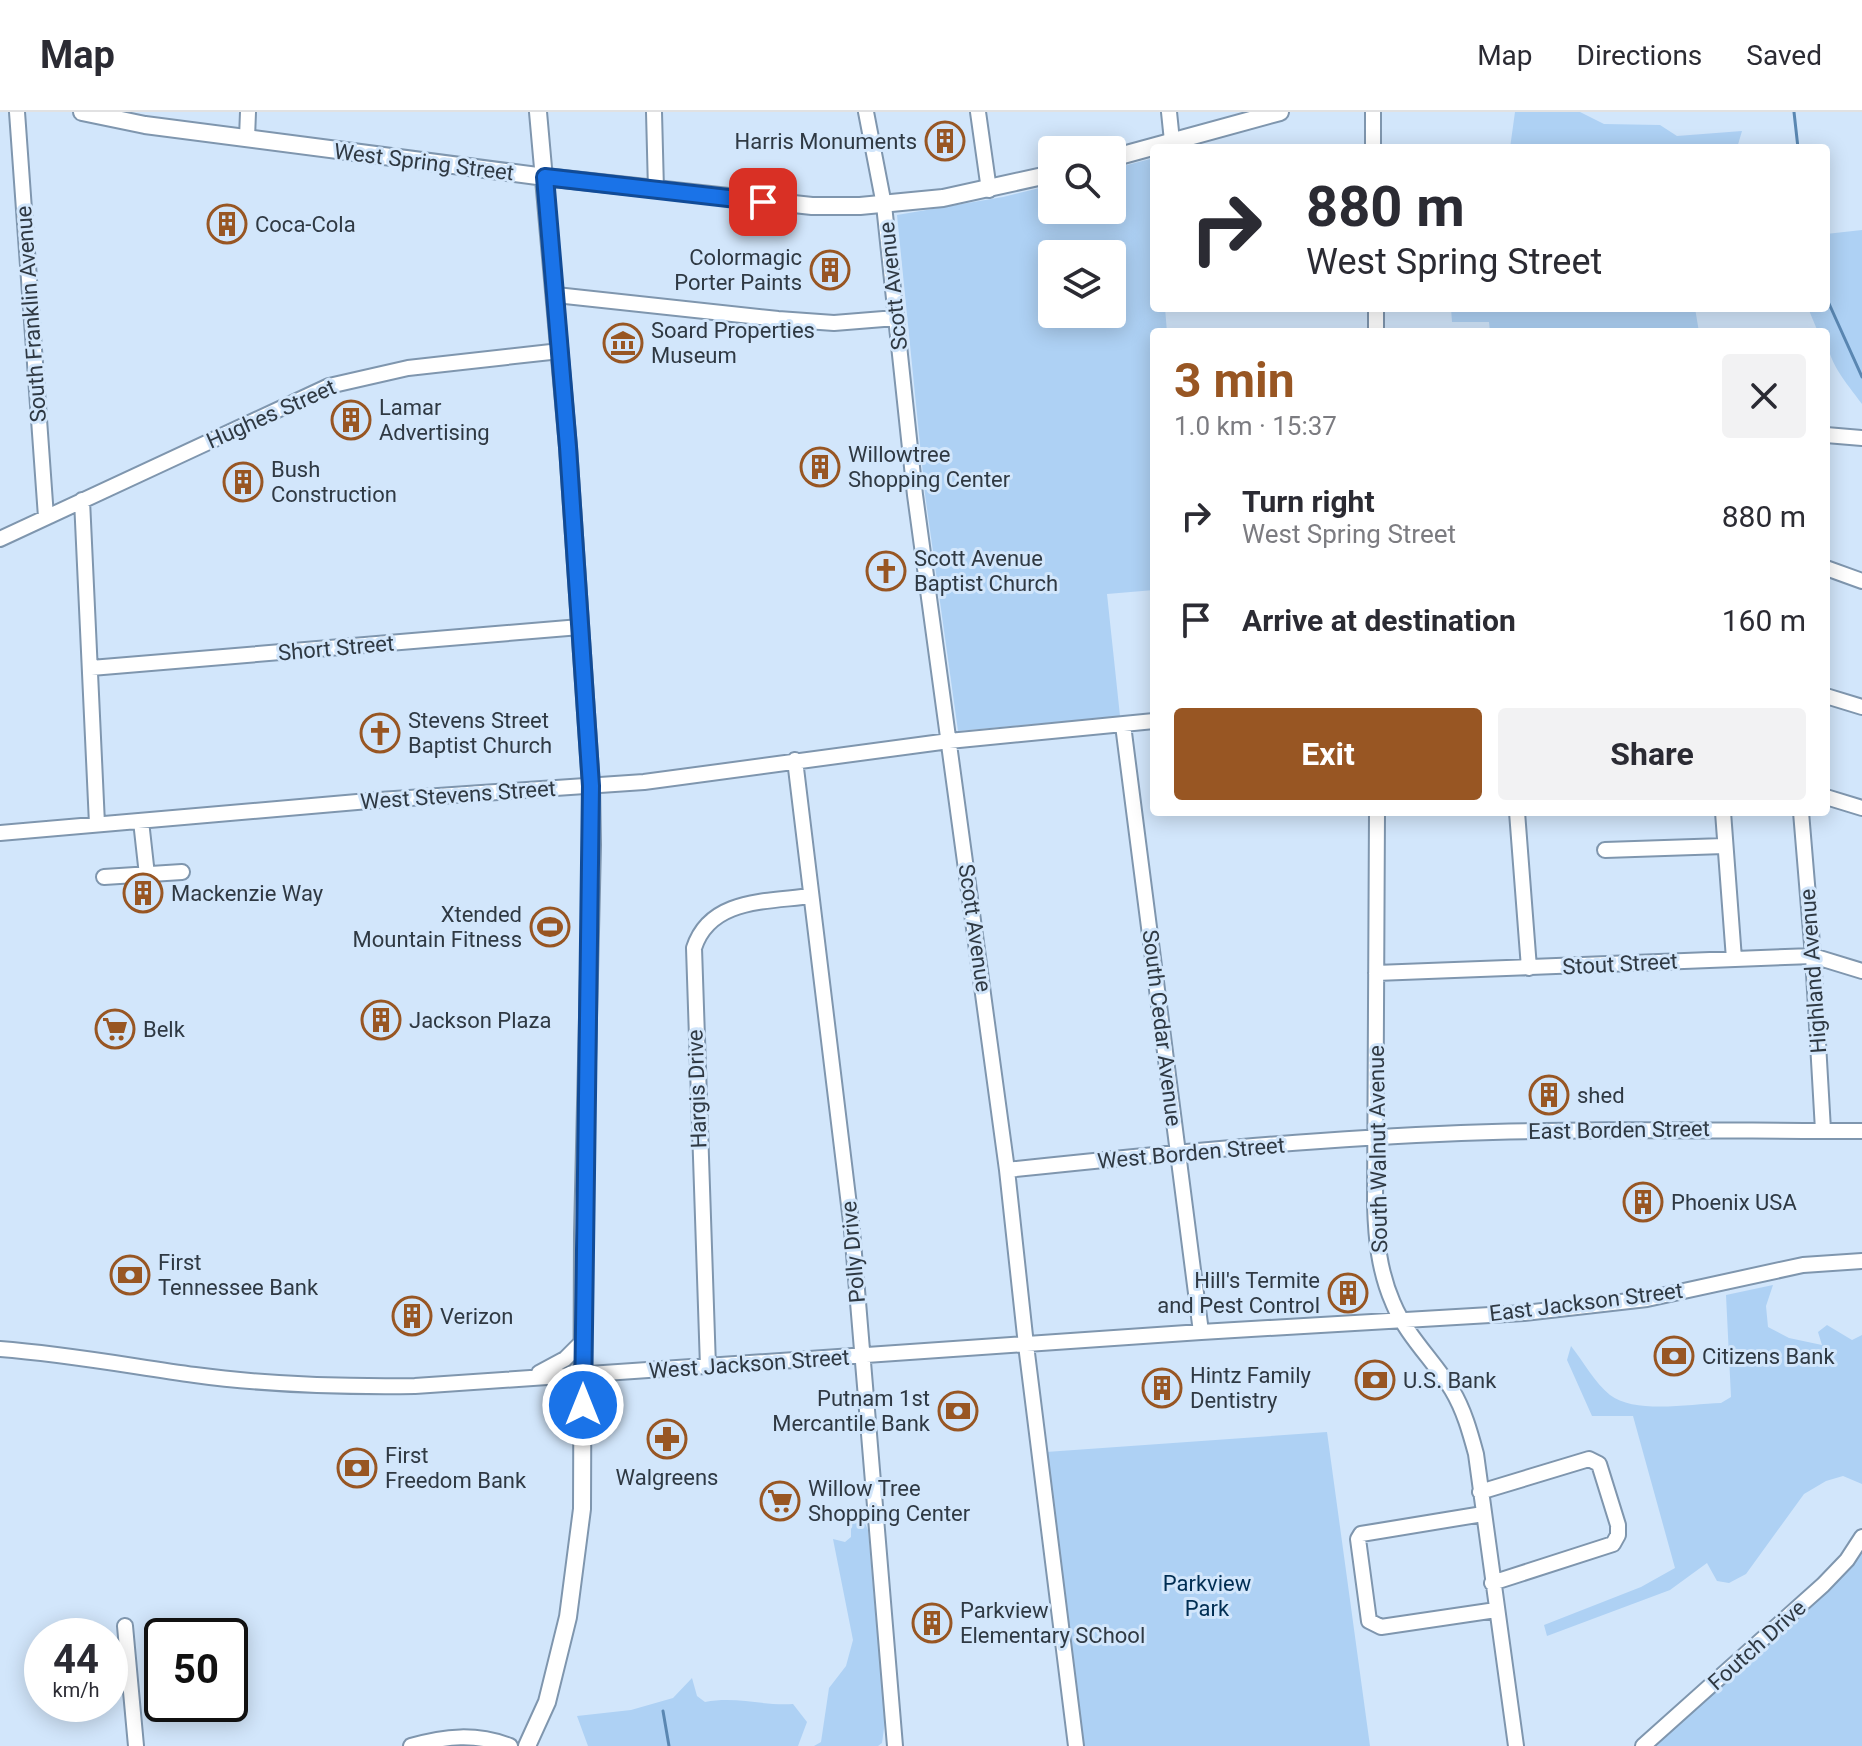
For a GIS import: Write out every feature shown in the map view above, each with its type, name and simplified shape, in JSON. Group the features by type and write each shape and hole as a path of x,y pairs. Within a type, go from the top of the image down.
{"main road":[{"name":"West Spring Street","path":"82,112 138,125 545,177 802,205 884,205 989,190 1038,178"},
{"path":"527,1746 547,1702 568,1617 582,1509 591,786 556,295 538,112"},
{"path":"1161,144 1270,113"},
{"path":"1126,154 1150,147"}],"street":[{"name":"South Franklin Avenue","path":"17,112 46,517"},
{"path":"247,138 248,112"},
{"path":"654,112 656,190"},
{"name":"Scott Avenue","path":"866,112 884,205 919,524 1007,1170 1076,1746"},
{"path":"978,112 989,190"},
{"path":"1169,112 1172,141"},
{"path":"1373,112 1373,144"},
{"path":"556,295 771,319 834,323 896,318"},
{"name":"Hughes Street","path":"0,539 329,386 408,368 560,351"},
{"path":"1830,435 1862,438"},
{"path":"82,500 97,824"},
{"path":"1830,569 1862,581"},
{"name":"Short Street","path":"91,668 580,627"},
{"path":"1830,697 1862,707"},
{"name":"West Stevens Street","path":"0,833 644,782 949,741 1150,722"},
{"name":"South Cedar Avenue","path":"1123,725 1201,1332"},
{"name":"Polly Drive","path":"795,760 852,1230 895,1746"},
{"path":"1830,798 1862,808"},
{"name":"South Walnut Avenue","path":"1377,816 1375,1205 1379,1258 1393,1304 1462,1409 1476,1454 1516,1746"},
{"path":"1517,816 1529,968"},
{"path":"1723,816 1734,959"},
{"name":"Highland Avenue","path":"1801,816 1823,1130"},
{"path":"141,821 147,875"},
{"path":"1605,850 1724,846"},
{"path":"104,877 182,872"},
{"name":"Hargis Drive","path":"708,1367 694,948 699,933 712,918 723,912 738,906 811,896"},
{"name":"Stout Street","path":"1376,973 1813,956 1862,971"},
{"name":"East Borden Street","path":"1376,1137 1647,1128 1862,1131"},
{"name":"West Borden Street","path":"1007,1170 1179,1152 1376,1137"},
{"name":"East Jackson Street","path":"1404,1322 1647,1299 1803,1265 1862,1261"},
{"name":"West Jackson Street","path":"0,1349 51,1353 266,1383 339,1387 407,1386 1201,1332 1404,1322"},
{"path":"522,1379 553,1368 583,1341"},
{"path":"1480,1492 1589,1459 1599,1464 1618,1525 1618,1535 1613,1544 1492,1583"},
{"path":"1483,1514 1361,1534 1358,1539 1367,1607 1369,1621 1381,1627 1496,1610"},
{"name":"Foutch Drive","path":"1643,1746 1823,1585 1847,1560 1862,1537"},
{"path":"128,1659 136,1746"},
{"path":"411,1746 439,1738 469,1736 494,1739 510,1746"}],"green space":[{"path":"1515,112 1580,112 1604,124 1660,125 1677,136 1742,131 1738,144 1511,144"},
{"path":"1150,159 1150,312 1165,312 1167,328 1150,328 1150,590 1107,594 1120,716 958,731 925,494 897,215 1038,188 1038,224 1126,224 1126,165"},
{"path":"1862,230 1862,404 1830,354 1830,328 1816,328 1810,312 1830,312 1830,234"},
{"path":"1451,312 1696,312 1698,328 1490,328 1489,322 1452,322"},
{"path":"1773,1285 1766,1306 1768,1327 1789,1338 1822,1345 1818,1332 1827,1325 1852,1340 1862,1335 1862,1484 1843,1476 1826,1481 1804,1494 1746,1574 1729,1583 1717,1581 1707,1563 1670,1590 1547,1636 1544,1625 1641,1587 1675,1568 1633,1416 1592,1416 1567,1360 1571,1346 1599,1384 1620,1401 1647,1406 1721,1403 1731,1397 1726,1295"},
{"name":"Parkview Park","path":"1327,1432 1370,1746 1084,1746 1046,1452"},
{"path":"855,1515 864,1521 868,1530 885,1721 882,1743 878,1746 814,1746 821,1742 829,1688 846,1666 853,1640 833,1539 845,1542 851,1537 851,1522"},
{"path":"1862,1537 1862,1746 1642,1746 1847,1560"},
{"path":"692,1678 697,1696 705,1702 728,1700 793,1704 807,1722 798,1746 588,1746 577,1716 631,1710 673,1698"}],"waterway":[{"path":"1794,112 1798,144"},
{"path":"1830,306 1862,377"},
{"path":"663,1711 669,1746"}],"place":[{"name":"Harris Monuments","path":"945,141"},
{"name":"Coca-Cola","path":"227,224"},
{"name":"Colormagic Porter Paints","path":"830,270"},
{"name":"Soard Properties Museum","path":"623,343"},
{"name":"Lamar Advertising","path":"351,420"},
{"name":"Willowtree Shopping Center","path":"820,467"},
{"name":"Bush Construction","path":"243,482"},
{"name":"Scott Avenue Baptist Church","path":"886,571"},
{"name":"Stevens Street Baptist Church","path":"380,733"},
{"name":"Mackenzie Way","path":"143,893"},
{"name":"Xtended Mountain Fitness","path":"550,927"},
{"name":"Jackson Plaza","path":"381,1020"},
{"name":"Belk","path":"115,1029"},
{"name":"shed","path":"1549,1095"},
{"name":"Phoenix USA","path":"1643,1202"},
{"name":"First Tennessee Bank","path":"130,1275"},
{"name":"Hill's Termite and Pest Control","path":"1348,1293"},
{"name":"Verizon","path":"412,1316"},
{"name":"Citizens Bank","path":"1674,1356"},
{"name":"U.S. Bank","path":"1375,1380"},
{"name":"Hintz Family Dentistry","path":"1162,1388"},
{"name":"Putnam 1st Mercantile Bank","path":"958,1411"},
{"name":"Walgreens","path":"667,1439"},
{"name":"First Freedom Bank","path":"357,1468"},
{"name":"Willow Tree Shopping Center","path":"780,1501"},
{"name":"Parkview Elementary SChool","path":"932,1623"}],"route":[{"path":"583,1405 591,786 568,447 545,177 763,202"}]}
